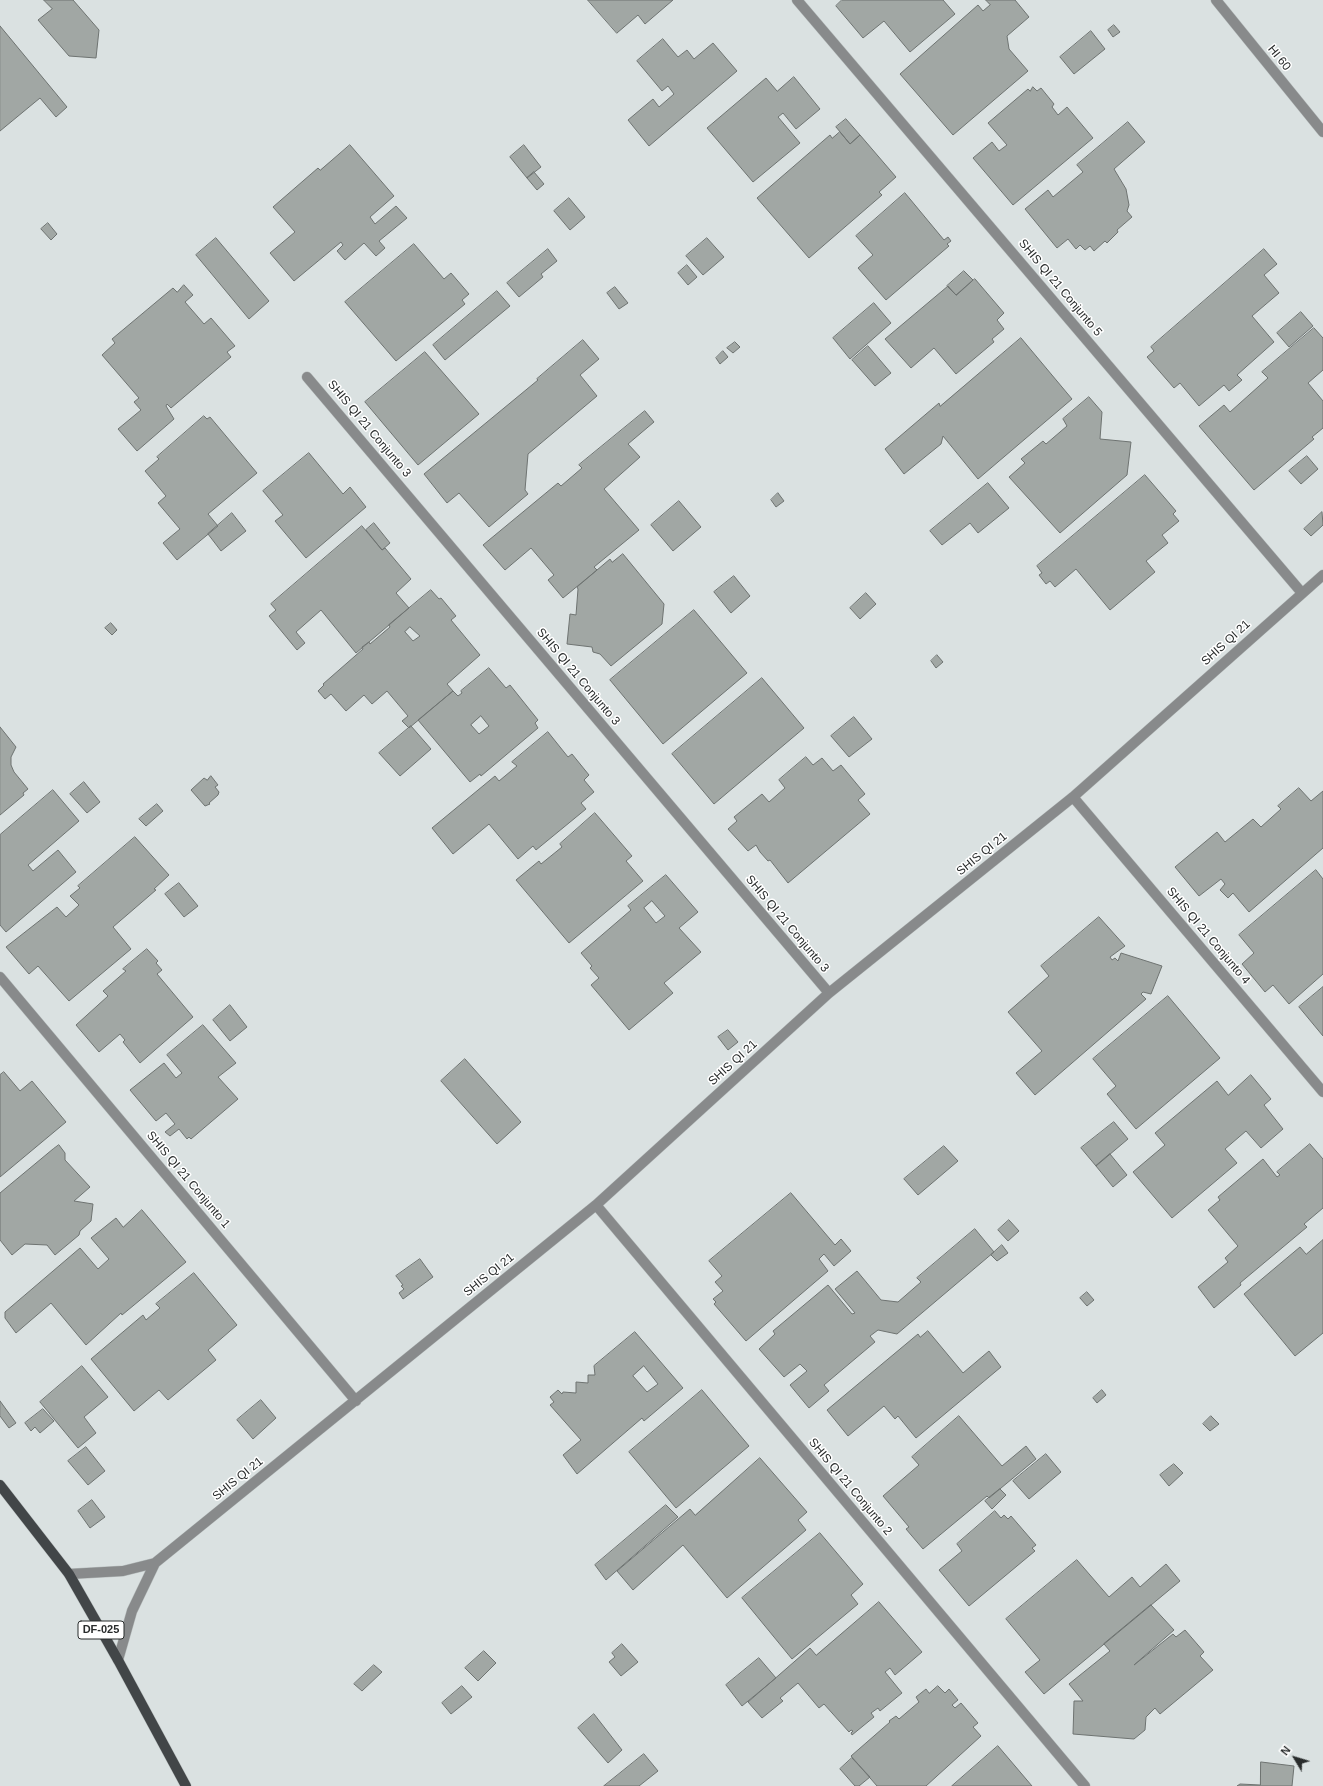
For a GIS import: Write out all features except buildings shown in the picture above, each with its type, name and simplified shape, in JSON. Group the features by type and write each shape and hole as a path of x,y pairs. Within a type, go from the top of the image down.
{"main road":[{"name":"DF-025","path":"0,1486 69,1574 118,1660 186,1786"}],"street":[{"name":"SHIS QI 21 Conjunto 5","path":"797,0 1302,593"},
{"name":"HI 60","path":"1216,0 1323,132"},
{"name":"SHIS QI 21 Conjunto 3","path":"307,377 829,993"},
{"name":"SHIS QI 21","path":"69,1574 123,1571 154,1563 356,1401 596,1205 829,993 1073,798 1323,575"},
{"name":"SHIS QI 21 Conjunto 4","path":"1073,798 1323,1092"},
{"name":"SHIS QI 21 Conjunto 1","path":"0,977 356,1401"},
{"name":"SHIS QI 21 Conjunto 2","path":"596,1205 1085,1786"},
{"name":"SHIS QI 21","path":"118,1660 132,1611 154,1563"}]}
